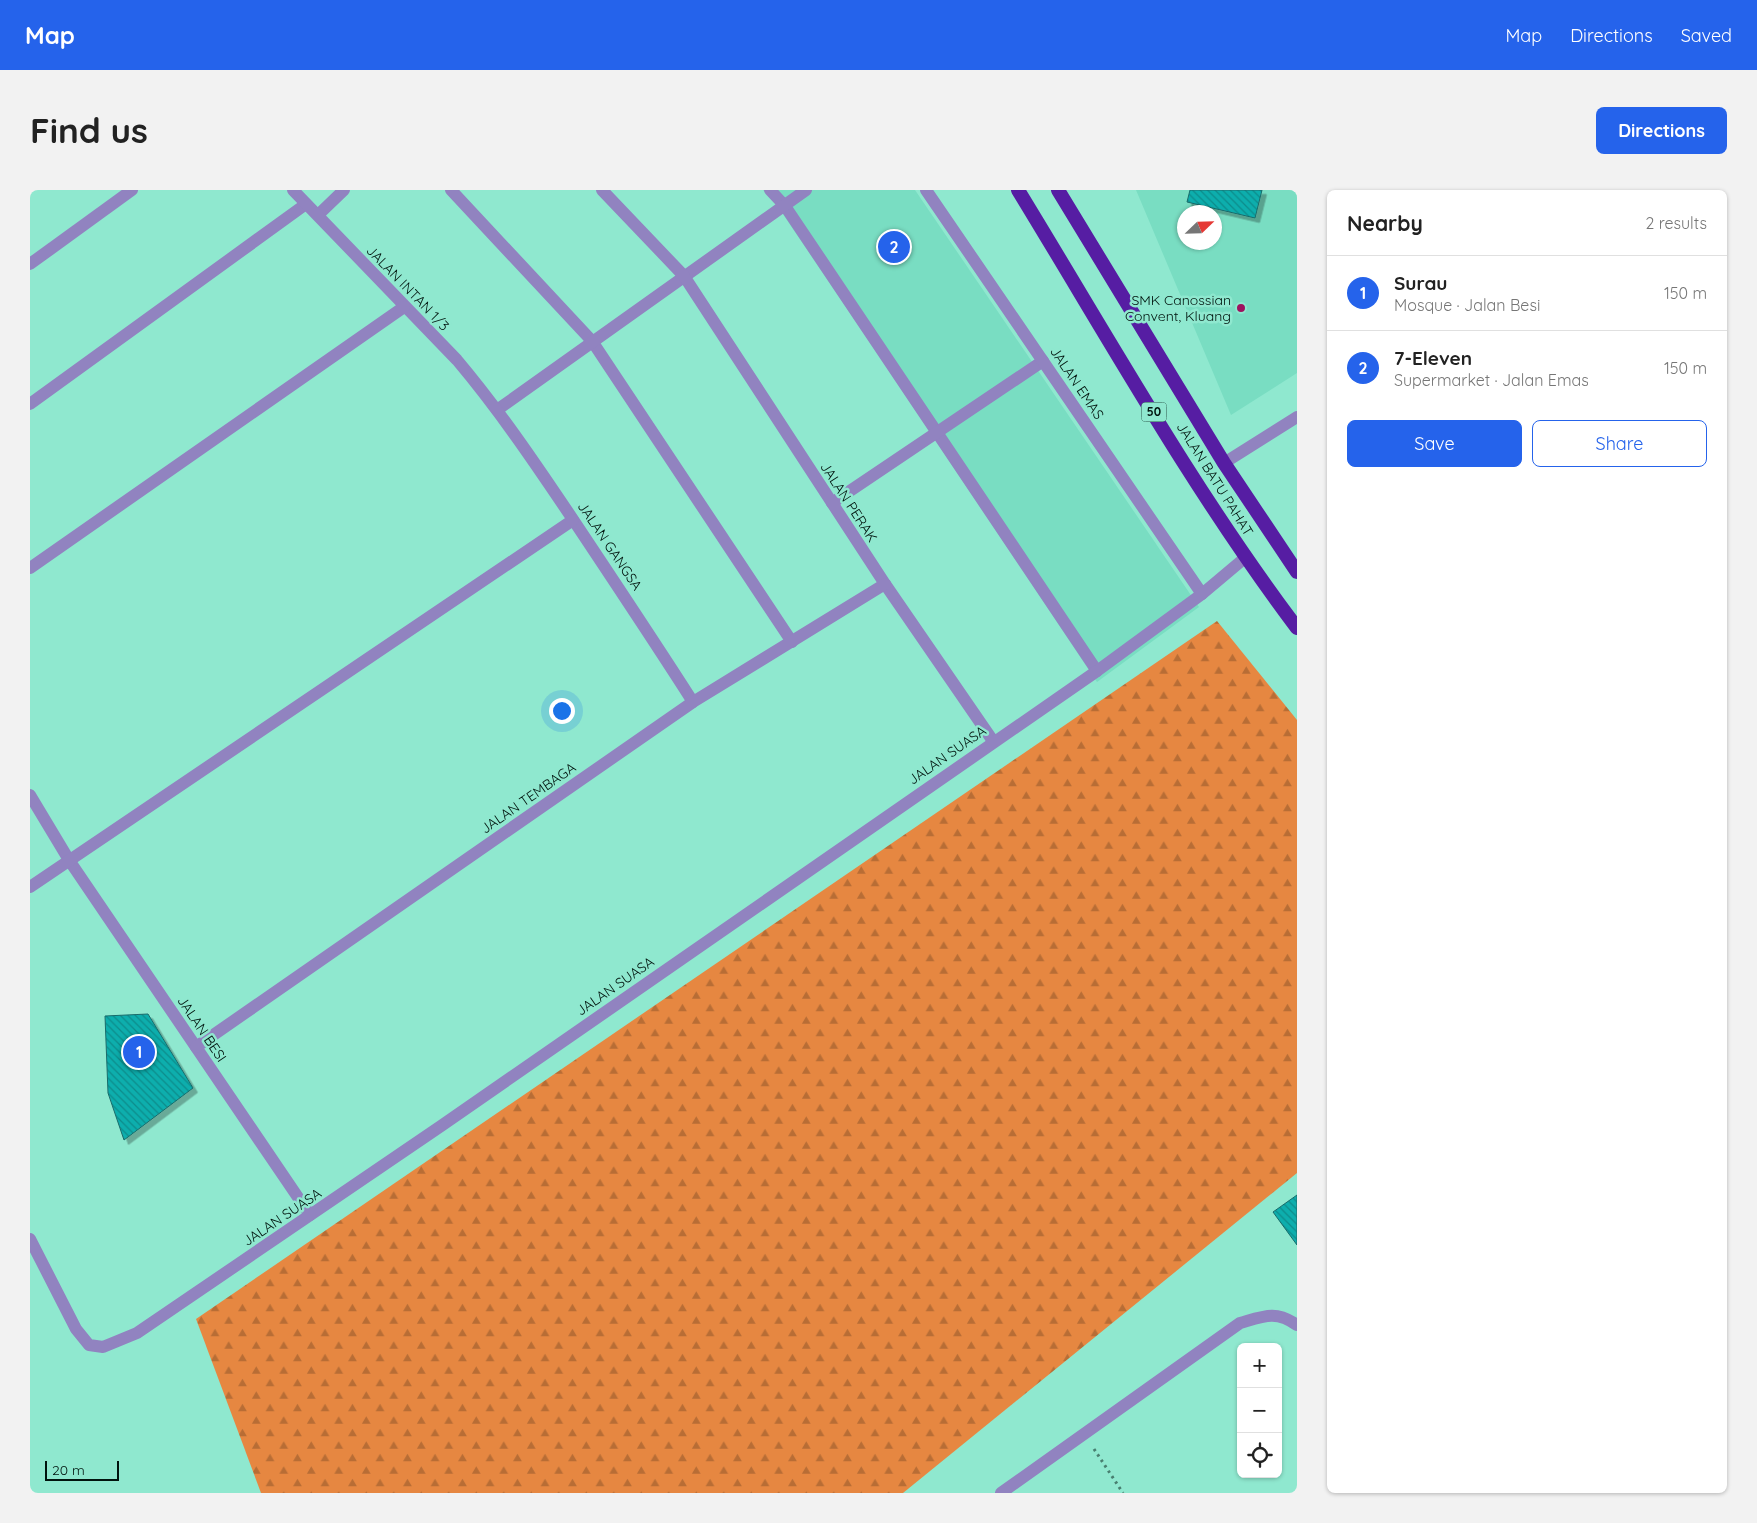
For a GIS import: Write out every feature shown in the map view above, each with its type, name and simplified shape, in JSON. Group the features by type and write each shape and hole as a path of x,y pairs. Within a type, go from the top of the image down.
{"highway":[{"name":"JALAN BATU PAHAT","path":"1018,190 1192,474 1246,557 1297,628"},
{"name":"JALAN BATU PAHAT","path":"1058,190 1224,462 1297,572"}],"street":[{"path":"30,264 132,190"},
{"name":"JALAN INTAN 1/3","path":"293,190 457,360 497,410"},
{"path":"318,215 344,190"},
{"path":"451,190 592,341 792,642"},
{"name":"JALAN PERAK","path":"602,190 684,276 885,584 993,741"},
{"path":"770,190 785,206 1097,671"},
{"path":"497,410 806,190"},
{"name":"JALAN EMAS","path":"926,190 1202,594"},
{"path":"30,404 306,204"},
{"path":"30,568 404,307"},
{"path":"832,503 1043,361"},
{"name":"JALAN GANGSA","path":"497,410 634,608 693,702"},
{"path":"1224,462 1297,417"},
{"path":"30,887 573,520"},
{"name":"JALAN SUASA","path":"30,1239 83,1339 89,1345 103,1347 123,1341 146,1328 993,741 1097,671 1202,594 1246,557"},
{"name":"JALAN TEMBAGA","path":"196,1047 693,702 885,584"},
{"name":"JALAN BESI","path":"30,795 69,860 310,1215"},
{"path":"1001,1493 1240,1323 1265,1316 1284,1316 1297,1325"}],"path":[{"path":"1084,1434 1123,1493"}],"shaded area":[{"path":"763,190 915,190 1199,607 1097,682 867,338 776,204"},
{"name":"SMK Canossian Convent, Kluang","path":"1136,190 1297,190 1297,373 1231,415"}],"green space":[{"path":"1217,621 1297,720 1297,1173 903,1493 261,1493 196,1319"}],"building":[{"path":"1190,190 1262,190 1255,218 1222,210 1222,205 1200,205 1187,202"},
{"path":"148,1014 193,1088 124,1140 108,1093 105,1016"},
{"path":"1297,1195 1297,1245 1273,1212"}],"place":[{"name":"7-Eleven","path":"894,247"},
{"name":"SMK Canossian Convent, Kluang","path":"1241,308"},
{"name":"Surau","path":"139,1052"}]}
